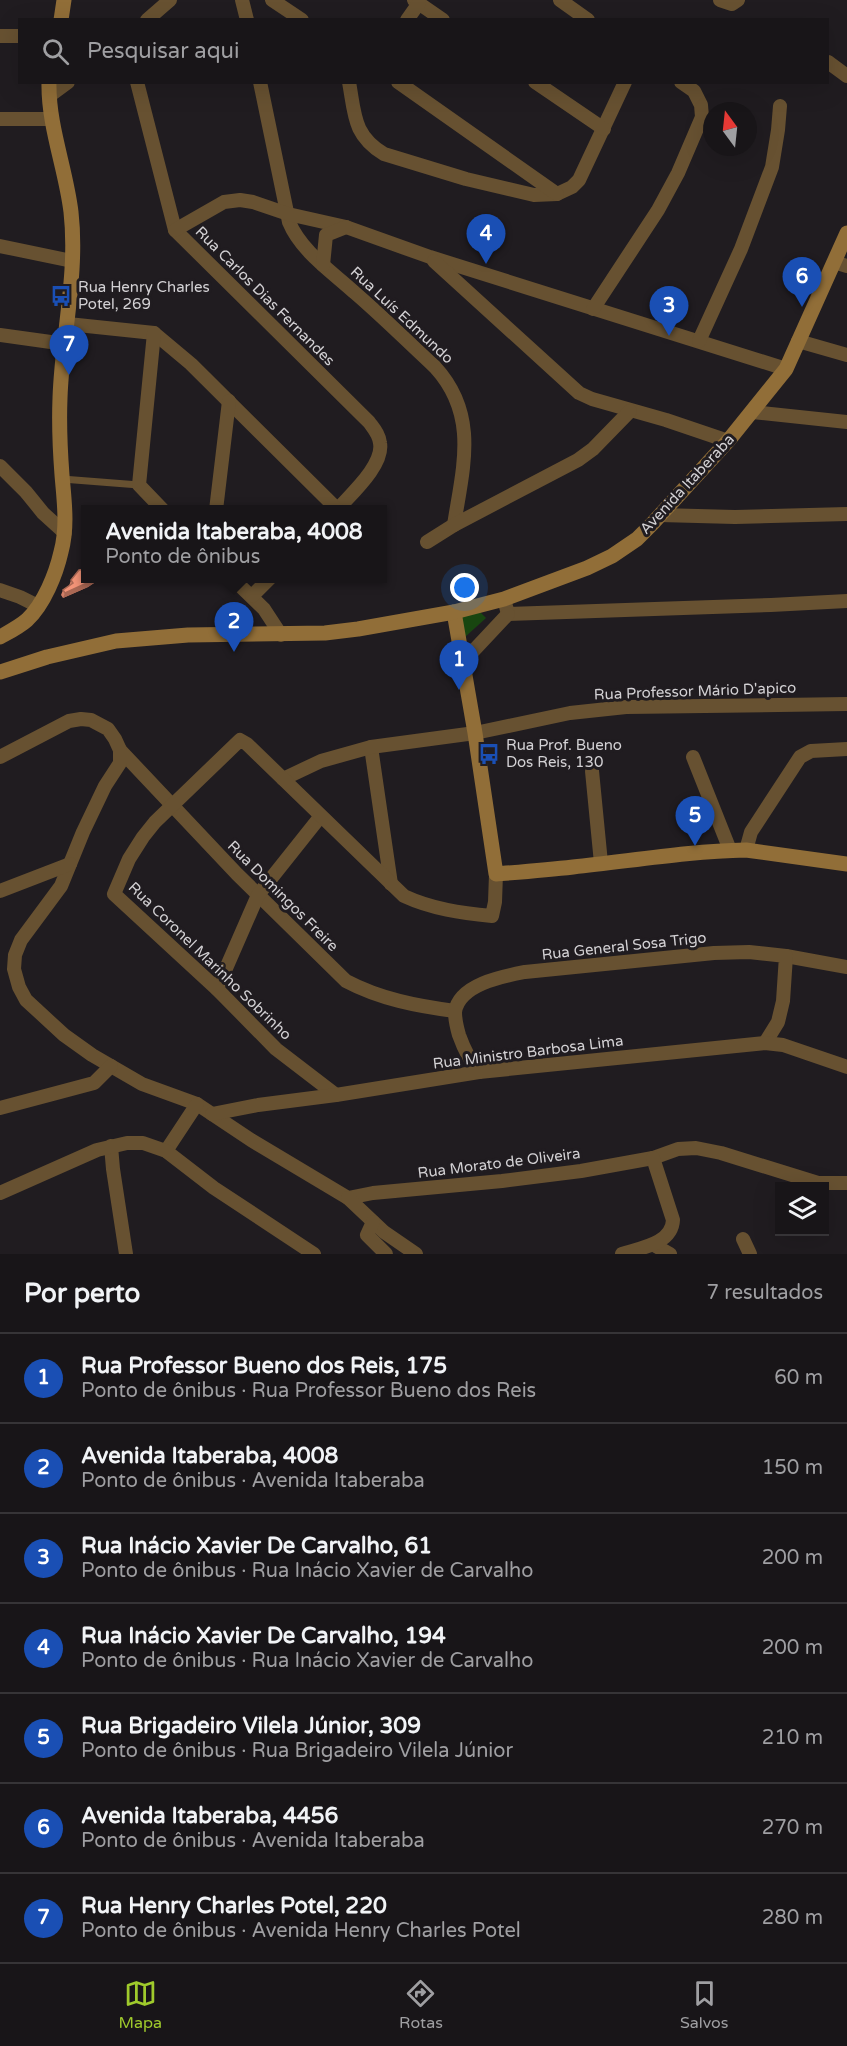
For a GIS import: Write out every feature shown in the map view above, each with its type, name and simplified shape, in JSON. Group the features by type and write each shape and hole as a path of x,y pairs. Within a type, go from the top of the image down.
{"street":[{"path":"61,18 64,0"},
{"path":"149,18 170,0"},
{"path":"242,0 246,18"},
{"path":"272,0 299,18"},
{"path":"560,0 585,18"},
{"path":"720,0 732,4 738,0"},
{"path":"408,18 416,2 440,18"},
{"path":"0,36 18,36"},
{"path":"829,63 847,76"},
{"name":"Rua Carlos Dias Fernandes","path":"138,84 175,230 369,422 377,433 381,450 378,459 365,479 341,505"},
{"name":"Rua Luís Edmundo","path":"260,84 293,231 323,265 449,382 458,402 465,428 464,465 454,525"},
{"path":"349,84 356,118 363,138 372,147 384,154 466,179 534,195 557,194 572,187 579,180 624,84"},
{"path":"401,84 557,194"},
{"path":"539,84 604,129"},
{"path":"593,309 658,210 678,173 702,117 701,105 694,91 684,84"},
{"path":"0,637 18,627 38,606 61,553 65,533 60,396 72,261 71,213 52,119 49,89"},
{"path":"699,341 741,249 772,167 780,106"},
{"path":"0,119 52,119"},
{"path":"175,230 224,202 240,200 253,202 288,214 346,227 430,257 786,369"},
{"path":"323,265 326,235 346,227"},
{"name":"Avenida Itaberaba","path":"0,672 47,657 116,641 188,635 281,635 358,629 453,612 506,606 612,556 637,539 660,515 728,441 786,369 798,341 841,264 847,233"},
{"path":"0,246 72,261"},
{"path":"430,257 570,387 592,399 728,441"},
{"path":"68,324 154,333 191,364 333,505"},
{"path":"154,333 139,485 158,505"},
{"path":"0,335 65,344"},
{"path":"798,341 847,355"},
{"path":"217,505 229,401"},
{"path":"427,542 454,525 578,460 593,449 630,411"},
{"path":"752,412 847,422"},
{"path":"0,466 43,513 65,533"},
{"path":"660,515 735,517 847,514"},
{"path":"237,583 252,596 281,635"},
{"path":"252,596 266,583"},
{"path":"0,590 38,606"},
{"path":"462,663 506,606 771,605 847,601"},
{"path":"171,806 240,740 243,741 404,896 425,905 460,913 492,916 495,902 495,874 475,733 453,612"},
{"name":"Rua Professor Mário D'apico","path":"283,779 321,761 371,747 475,733 570,713 626,707 847,704"},
{"name":"Rua Domingos Freire","path":"0,757 69,721 91,720 108,729 120,750 171,806 346,981 368,993 424,1007 455,1011"},
{"path":"371,747 391,884"},
{"path":"746,850 752,832 800,757 811,751 847,749"},
{"path":"120,750 120,763 105,786 62,886 21,940 15,955 14,969 18,987 26,1000 64,1035 92,1055 142,1084 197,1104 348,1198 384,1232 416,1254"},
{"path":"693,757 730,850"},
{"path":"592,771 601,863"},
{"name":"Rua Coronel Marinho Sobrinho","path":"171,806 143,837 129,859 114,894 216,989 276,1049 336,1095"},
{"path":"216,989 258,895 321,817"},
{"path":"495,874 730,850 746,850 847,864"},
{"path":"0,891 70,864"},
{"name":"Rua General Sosa Trigo","path":"455,1011 460,1001 473,989 494,978 525,972 714,953 749,952 847,967"},
{"path":"765,1042 778,1022 783,1001 786,957"},
{"path":"455,1011 462,1042 469,1059 479,1072"},
{"name":"Rua Ministro Barbosa Lima","path":"212,1114 479,1072 765,1042 783,1045 847,1066"},
{"path":"0,1108 94,1083 111,1066"},
{"path":"166,1151 197,1104"},
{"path":"0,1193 77,1158 111,1146 142,1143 166,1151 214,1188 314,1254"},
{"path":"111,1146 112,1169 126,1254"},
{"name":"Rua Morato de Oliveira","path":"348,1198 373,1193 570,1172 653,1158 678,1149 696,1148 721,1153 818,1183 847,1183"},
{"path":"622,1254 654,1245 672,1228 673,1221 653,1158"},
{"path":"374,1222 367,1235 386,1254"},
{"path":"743,1239 750,1254"},
{"path":"654,1245 670,1254"}],"lane":[{"path":"62,479 139,485"}],"green space":[{"path":"478,610 486,618 465,637 461,614"}],"building":[{"path":"81,570 81,583 86,583 65,593 63,590 73,583 71,580"}],"place":[{"name":"Rua Inácio Xavier De Carvalho, 194","path":"486,264"},
{"name":"Rua Henry Charles Potel, 269","path":"61,296"},
{"name":"Avenida Itaberaba, 4456","path":"802,307"},
{"name":"Rua Inácio Xavier De Carvalho, 61","path":"669,336"},
{"name":"Rua Henry Charles Potel, 220","path":"69,375"},
{"name":"Avenida Itaberaba, 4008","path":"234,652"},
{"name":"Rua Professor Bueno dos Reis, 175","path":"459,690"},
{"name":"Rua Prof. Bueno Dos Reis, 130","path":"489,754"},
{"name":"Rua Brigadeiro Vilela Júnior, 309","path":"695,846"}]}
